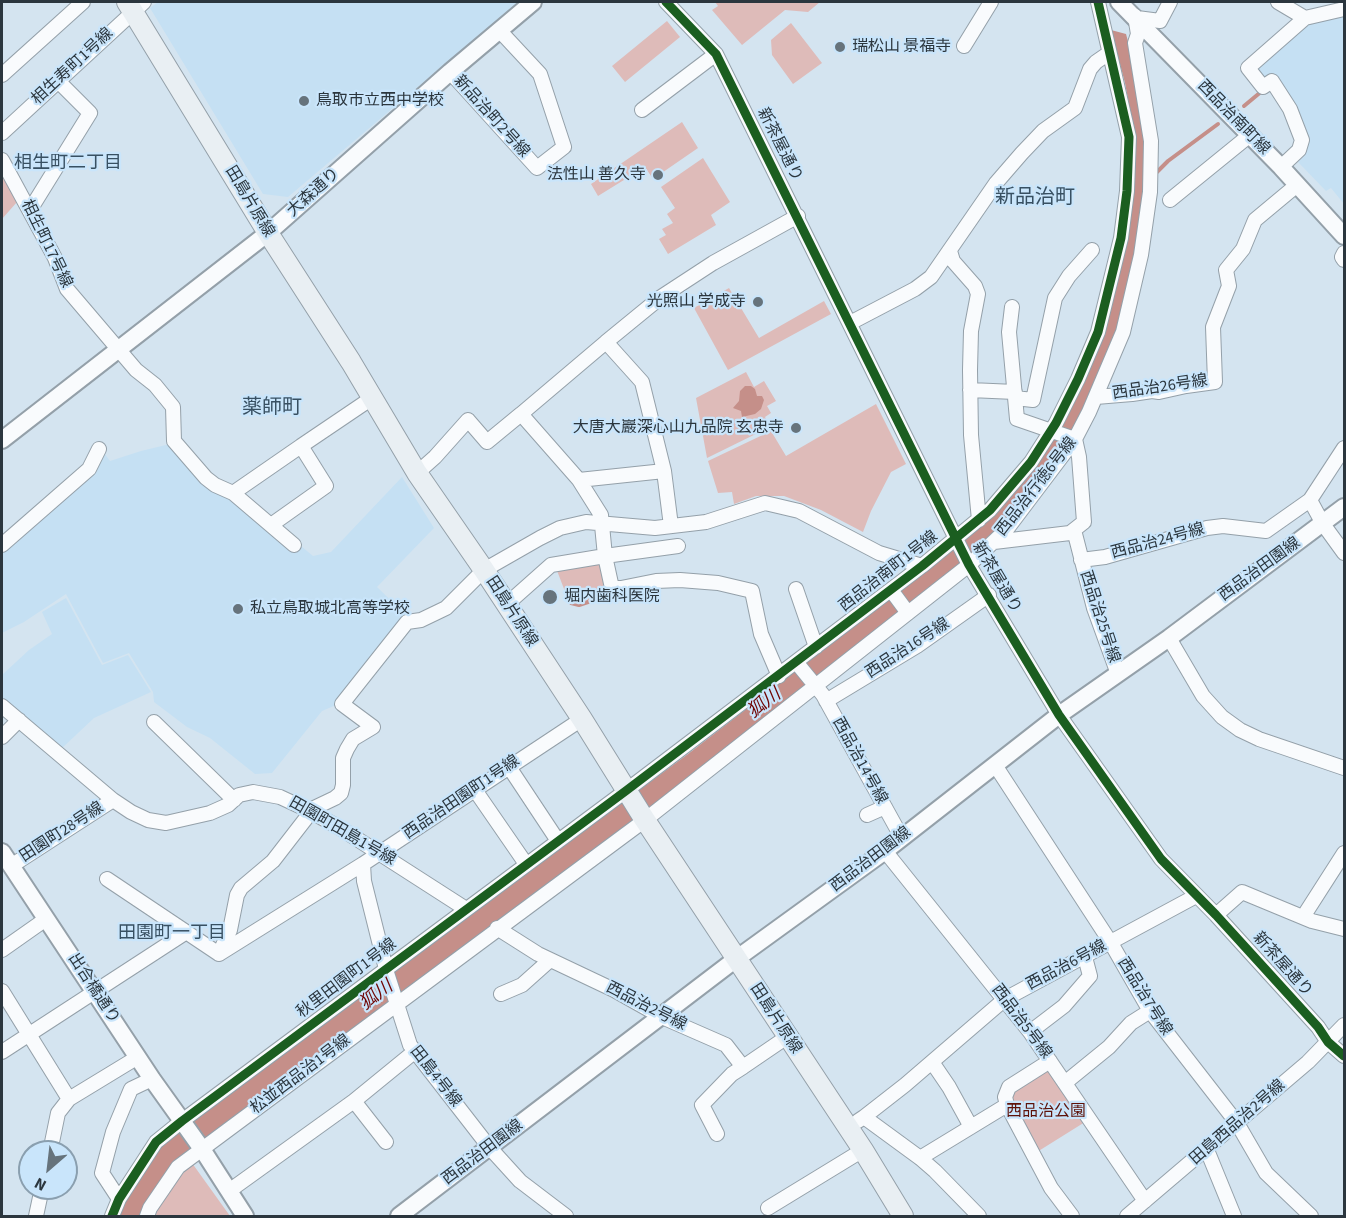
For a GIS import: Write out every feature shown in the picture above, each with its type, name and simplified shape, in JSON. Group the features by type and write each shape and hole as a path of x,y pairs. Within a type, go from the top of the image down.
{"main road":[{"name":"田島片原線","path":"135,5 268,233 417,472 582,719 787,1037 856,1122 863,1150 903,1216"}],"street":[{"path":"2,75 83,2"},
{"name":"大森通り","path":"3,436 120,350 268,233 533,2"},
{"name":"新茶屋通り","path":"666,2 716,54 956,540 1059,714 1154,850 1216,915 1328,1042 1344,1056"},
{"path":"964,46 991,2"},
{"name":"西品治南町1号線","path":"627,792 798,664 816,647 956,540 990,510 1031,462 1053,431 1098,332 1121,238 1127,191 1129,137 1098,2"},
{"name":"西品治南町線","path":"1122,2 1344,236"},
{"path":"1137,18 1160,21 1170,2"},
{"path":"1278,2 1305,18"},
{"name":"相生寿町1号線","path":"2,133 135,5"},
{"path":"1281,167 1299,150 1302,140 1290,109 1272,81 1263,87 1248,68 1305,18 1344,9"},
{"name":"西品治行徳6号線","path":"644,818 969,565 1007,529 1072,439 1095,397 1123,332 1142,255 1150,192 1151,141 1135,43 1138,34 1137,18"},
{"name":"新品治町2号線","path":"450,72 537,168 564,147 540,74 499,30"},
{"path":"642,110 716,54"},
{"path":"850,323 924,284 938,269 996,183 1049,126 1075,108 1090,69 1109,54"},
{"path":"30,210 90,113 58,81"},
{"path":"1170,200 1250,135"},
{"name":"相生町17号線","path":"2,160 55,258 67,289 136,370 155,385 173,407 174,441 206,478 233,493 294,545"},
{"name":"西品治26号線","path":"1095,397 1159,392 1215,382 1213,327 1227,291 1226,270 1243,249 1255,220 1297,184"},
{"path":"417,472 435,457 468,420 487,442 661,297 713,263 798,216"},
{"path":"970,390 1033,399 1055,298 1069,276 1092,250"},
{"path":"950,251 953,261 975,286 978,294 971,331 970,390 979,520"},
{"path":"1344,253 1342,257 1344,260"},
{"path":"994,542 1070,533 1084,522 1079,457 1072,439 1017,419 1009,332 1012,307"},
{"path":"606,342 642,382 664,471 671,526"},
{"path":"233,493 372,398"},
{"path":"521,414 579,480 601,515 605,556 612,588 656,581 680,580 718,583 752,591 761,634 779,676"},
{"path":"271,525 326,486 301,446"},
{"path":"1344,448 1310,500 1323,524 1344,553"},
{"path":"2,545 89,469 99,449"},
{"path":"579,480 664,471"},
{"name":"西品治24号線","path":"1081,560 1105,557 1207,528 1223,526 1266,531 1310,500"},
{"path":"107,879 219,954 230,930 237,895 241,888 273,861 311,811 341,793 344,785 344,758 347,748 353,739 373,727 342,704 407,622 421,620 446,608 484,570 560,528 586,522 655,528 706,522 765,504 799,511 879,553 922,566"},
{"name":"西品治田園線","path":"399,1216 736,959 885,851 1059,714 1169,638 1344,507"},
{"path":"1074,530 1081,560"},
{"path":"506,605 551,565 678,546"},
{"name":"西品治25号線","path":"1081,560 1094,608 1118,674"},
{"path":"796,590 816,647"},
{"path":"891,590 908,613"},
{"name":"西品治16号線","path":"826,701 916,646 989,595"},
{"path":"1169,638 1203,696 1222,717 1240,730 1259,739 1344,766"},
{"name":"西品治14号線","path":"798,664 826,701 902,838"},
{"name":"田園町田島1号線","path":"2,706 113,800 148,820 166,823 210,813 239,795 252,792 280,796 311,811 466,909"},
{"name":"西品治田園町1号線","path":"219,954 380,853 582,719"},
{"path":"2,737 19,720"},
{"path":"154,722 234,800"},
{"name":"西品治7号線","path":"995,765 1111,943 1150,1011 1237,1123 1266,1173 1311,1216"},
{"path":"509,767 558,841"},
{"path":"474,790 526,864"},
{"name":"秋里田園町1号線","path":"112,1216 119,1199 156,1142 526,864 627,792"},
{"name":"田園町28号線","path":"6,859 113,800"},
{"path":"867,816 885,807"},
{"name":"松並西品治1号線","path":"147,1216 178,1167 201,1147 644,818"},
{"name":"西品治5号線","path":"885,851 1030,1032 1065,1082 1137,1210"},
{"path":"1303,917 1344,853"},
{"name":"出合橋通り","path":"6,859 152,1079 201,1147"},
{"name":"田島4号線","path":"363,864 364,881 386,971 414,1052 490,1148 520,1181 566,1216"},
{"path":"1216,915 1242,892 1303,917 1344,929"},
{"name":"西品治6号線","path":"856,1122 905,1086 1005,999 1196,896"},
{"path":"2,950 46,919"},
{"name":"西品治2号線","path":"497,928 537,954 614,990 662,1017 726,1044 743,1067"},
{"path":"2,1052 185,933"},
{"path":"1030,1032 1064,1006 1088,979 1090,973 1085,957"},
{"path":"501,994 522,985 550,960"},
{"path":"2,991 69,1099"},
{"path":"1065,1082 1109,1047 1131,1023 1150,1011"},
{"name":"田島西品治2号線","path":"1137,1210 1328,1042 1344,1025"},
{"path":"717,1134 702,1105 732,1074 787,1037"},
{"path":"229,1191 354,1101 414,1052"},
{"path":"52,1140 58,1113 69,1099 138,1057"},
{"path":"1050,1061 1009,1087 1005,1097 1007,1105 1052,1188 1072,1216"},
{"path":"932,1062 949,1087 970,1127"},
{"path":"119,1199 102,1173 113,1132 131,1089 152,1079"},
{"path":"354,1101 386,1142"},
{"path":"920,1158 1007,1105"},
{"path":"856,1122 920,1158 979,1216"},
{"path":"201,1147 245,1216"},
{"path":"768,1208 863,1150"},
{"path":"1207,1150 1234,1216"},
{"path":"36,1216 39,1200"}],"shaded area":[{"name":"鳥取市立西中学校","path":"158,2 518,2 288,197 263,194 150,8"},
{"path":"1344,15 1344,204 1331,188 1326,191 1298,162 1305,155 1304,139 1253,66 1301,25"},
{"name":"私立鳥取城北高等学校","path":"170,444 293,548 301,546 313,556 331,552 402,477 434,528 377,587 407,616 336,705 322,711 272,773 255,774 210,738 187,727 154,702 153,692 129,653 103,663 66,594 24,622 2,633 2,549 102,450 110,461"},
{"path":"66,598 102,665 128,655 151,692 94,718 60,750 2,700 2,675 29,650 52,634 42,612"}],"green space":[{"path":"715,2 820,2 808,12 785,10 742,45 712,10 718,6"},
{"path":"667,21 680,37 625,82 612,66"},
{"path":"791,23 822,63 793,84 772,55 771,40"},
{"path":"682,122 698,148 653,179 645,167 598,196 591,184"},
{"path":"703,158 730,202 711,215 716,225 668,254 659,239 666,235 662,229 673,223 667,214 675,208 661,187"},
{"path":"2,175 17,202 2,219"},
{"path":"729,288 759,338 824,301 831,314 728,370 694,308"},
{"path":"746,372 754,387 764,381 776,401 767,406 771,413 765,417 770,427 707,458 696,398"},
{"path":"876,404 906,464 891,472 863,532 821,510 784,496 756,496 734,504 732,492 718,493 708,461 771,431 786,456"},
{"path":"604,563 610,595 579,604 569,602 556,568"},
{"name":"西品治公園","path":"1043,1068 1050,1071 1085,1122 1037,1152 1010,1098 1015,1085"},
{"path":"192,1163 230,1216 155,1216 166,1193"}],"water":[{"name":"狐川","path":"1111,30 1126,34 1137,75 1144,135 1145,172 1141,229 1120,321 1082,413 1056,457 998,530 960,565 668,794 186,1153 142,1216 118,1216 124,1199 153,1154 173,1135 688,754 950,552 1017,487 1113,297 1124,254 1129,225 1130,110"},
{"path":"745,386 751,386 755,389 757,396 762,396 764,400 761,409 755,414 742,417 741,411 733,408 739,401 740,391"}],"waterway":[{"path":"1244,106 1262,91"},
{"path":"1156,173 1168,161 1218,124"},
{"path":"571,603 579,605 609,595"}],"cycle path":[{"path":"666,2 716,54 969,565 1059,715 1161,859 1216,915 1318,1027 1328,1042 1344,1056"},
{"path":"112,1216 119,1199 156,1142 922,566 990,510 1031,462 1056,423 1098,332 1121,238 1127,191 1129,137 1098,2"}],"place":[{"name":"瑞松山 景福寺","path":"840,47"},
{"name":"鳥取市立西中学校","path":"304,101"},
{"name":"法性山 善久寺","path":"658,175"},
{"name":"光照山 学成寺","path":"758,302"},
{"name":"大唐大巖深心山九品院 玄忠寺","path":"796,428"},
{"name":"堀内歯科医院","path":"550,597"},
{"name":"私立鳥取城北高等学校","path":"238,609"}],"district":[{"name":"相生町二丁目","path":"68,164"},
{"name":"新品治町","path":"1035,199"},
{"name":"薬師町","path":"272,409"},
{"name":"田園町一丁目","path":"172,934"}]}
